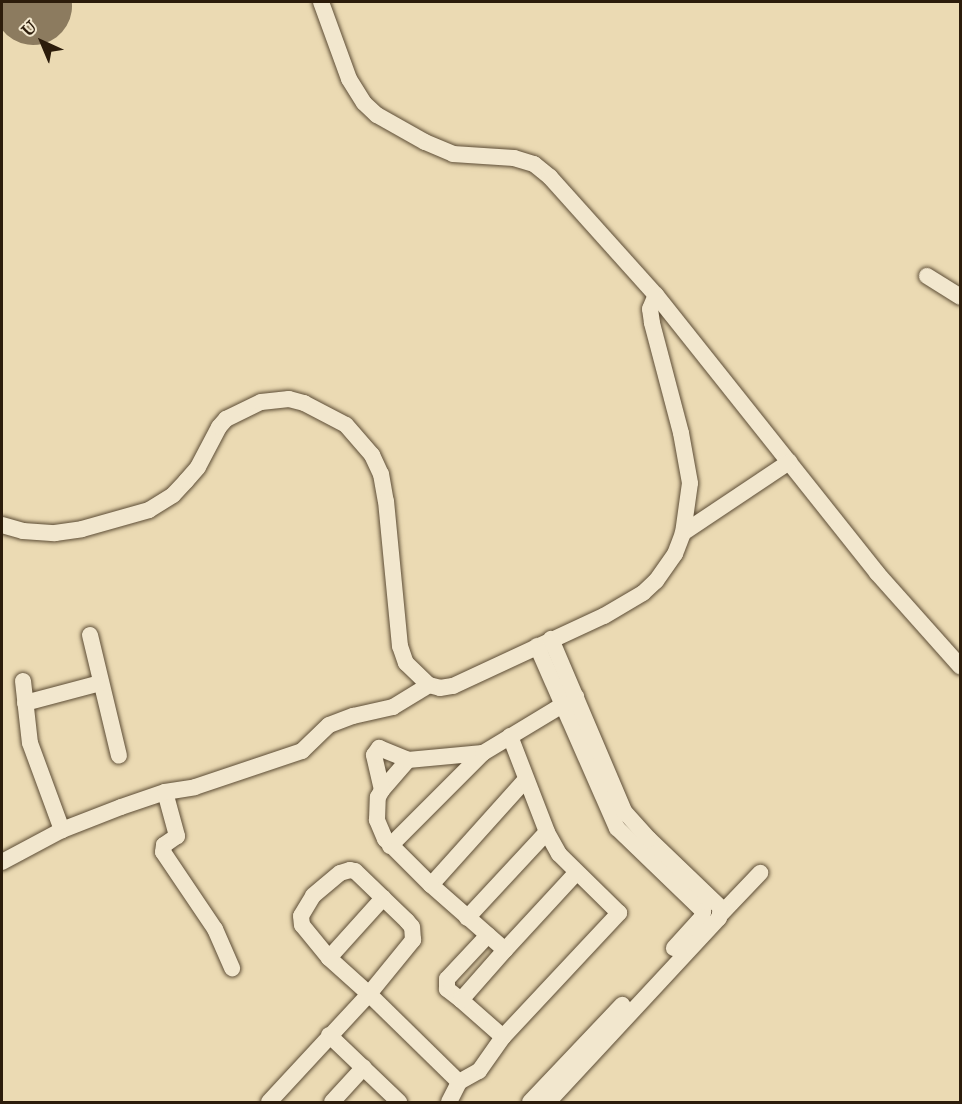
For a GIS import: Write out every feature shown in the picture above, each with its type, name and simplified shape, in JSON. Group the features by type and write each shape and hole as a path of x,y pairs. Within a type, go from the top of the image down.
{"street":[{"path":"321,2 349,79 364,103 389,123 443,151 461,156 514,158 542,169 656,295 877,573 960,666"},
{"path":"927,276 960,297"},
{"path":"2,525 23,531 55,533 82,529 149,510 173,495 186,482 198,467 219,427 226,419 261,402 289,399 304,403 331,415 351,429 376,464 386,501 400,646 406,663 429,685 440,688 453,686 604,616 643,593 656,581 670,560 683,533 690,483 681,433 652,323 650,309 656,295"},
{"path":"683,533 789,462"},
{"path":"90,634 119,756"},
{"path":"544,643 569,700 624,810 649,839 717,902 721,908 721,914"},
{"path":"24,681 30,743 62,830"},
{"path":"25,703 100,683"},
{"path":"2,862 62,830 165,792 195,787 302,751 329,725 353,716 393,707 429,685"},
{"path":"390,846 483,753 569,700"},
{"path":"530,1102 697,924 703,911 617,828 569,700"},
{"path":"448,1102 459,1082 479,1071 503,1037 617,917 618,910 576,873 560,854 547,832 510,736"},
{"path":"382,790 375,764 376,750 379,748 408,760 483,753"},
{"path":"408,760 378,797 377,820 390,846 505,950"},
{"path":"431,885 526,779"},
{"path":"165,792 177,836 164,844 163,852 215,929 232,968"},
{"path":"467,918 547,832"},
{"path":"269,1102 369,993 413,940 411,927 407,921 356,871 351,870 340,873 313,896 301,916 302,925 329,958 369,993 459,1082"},
{"path":"461,1000 576,873"},
{"path":"548,1102 760,873"},
{"path":"329,958 383,898"},
{"path":"488,935 447,979 447,989 503,1037"},
{"path":"329,1035 398,1102"},
{"path":"332,1102 364,1067"}],"runway":[{"path":"30,2 33,6"}]}
